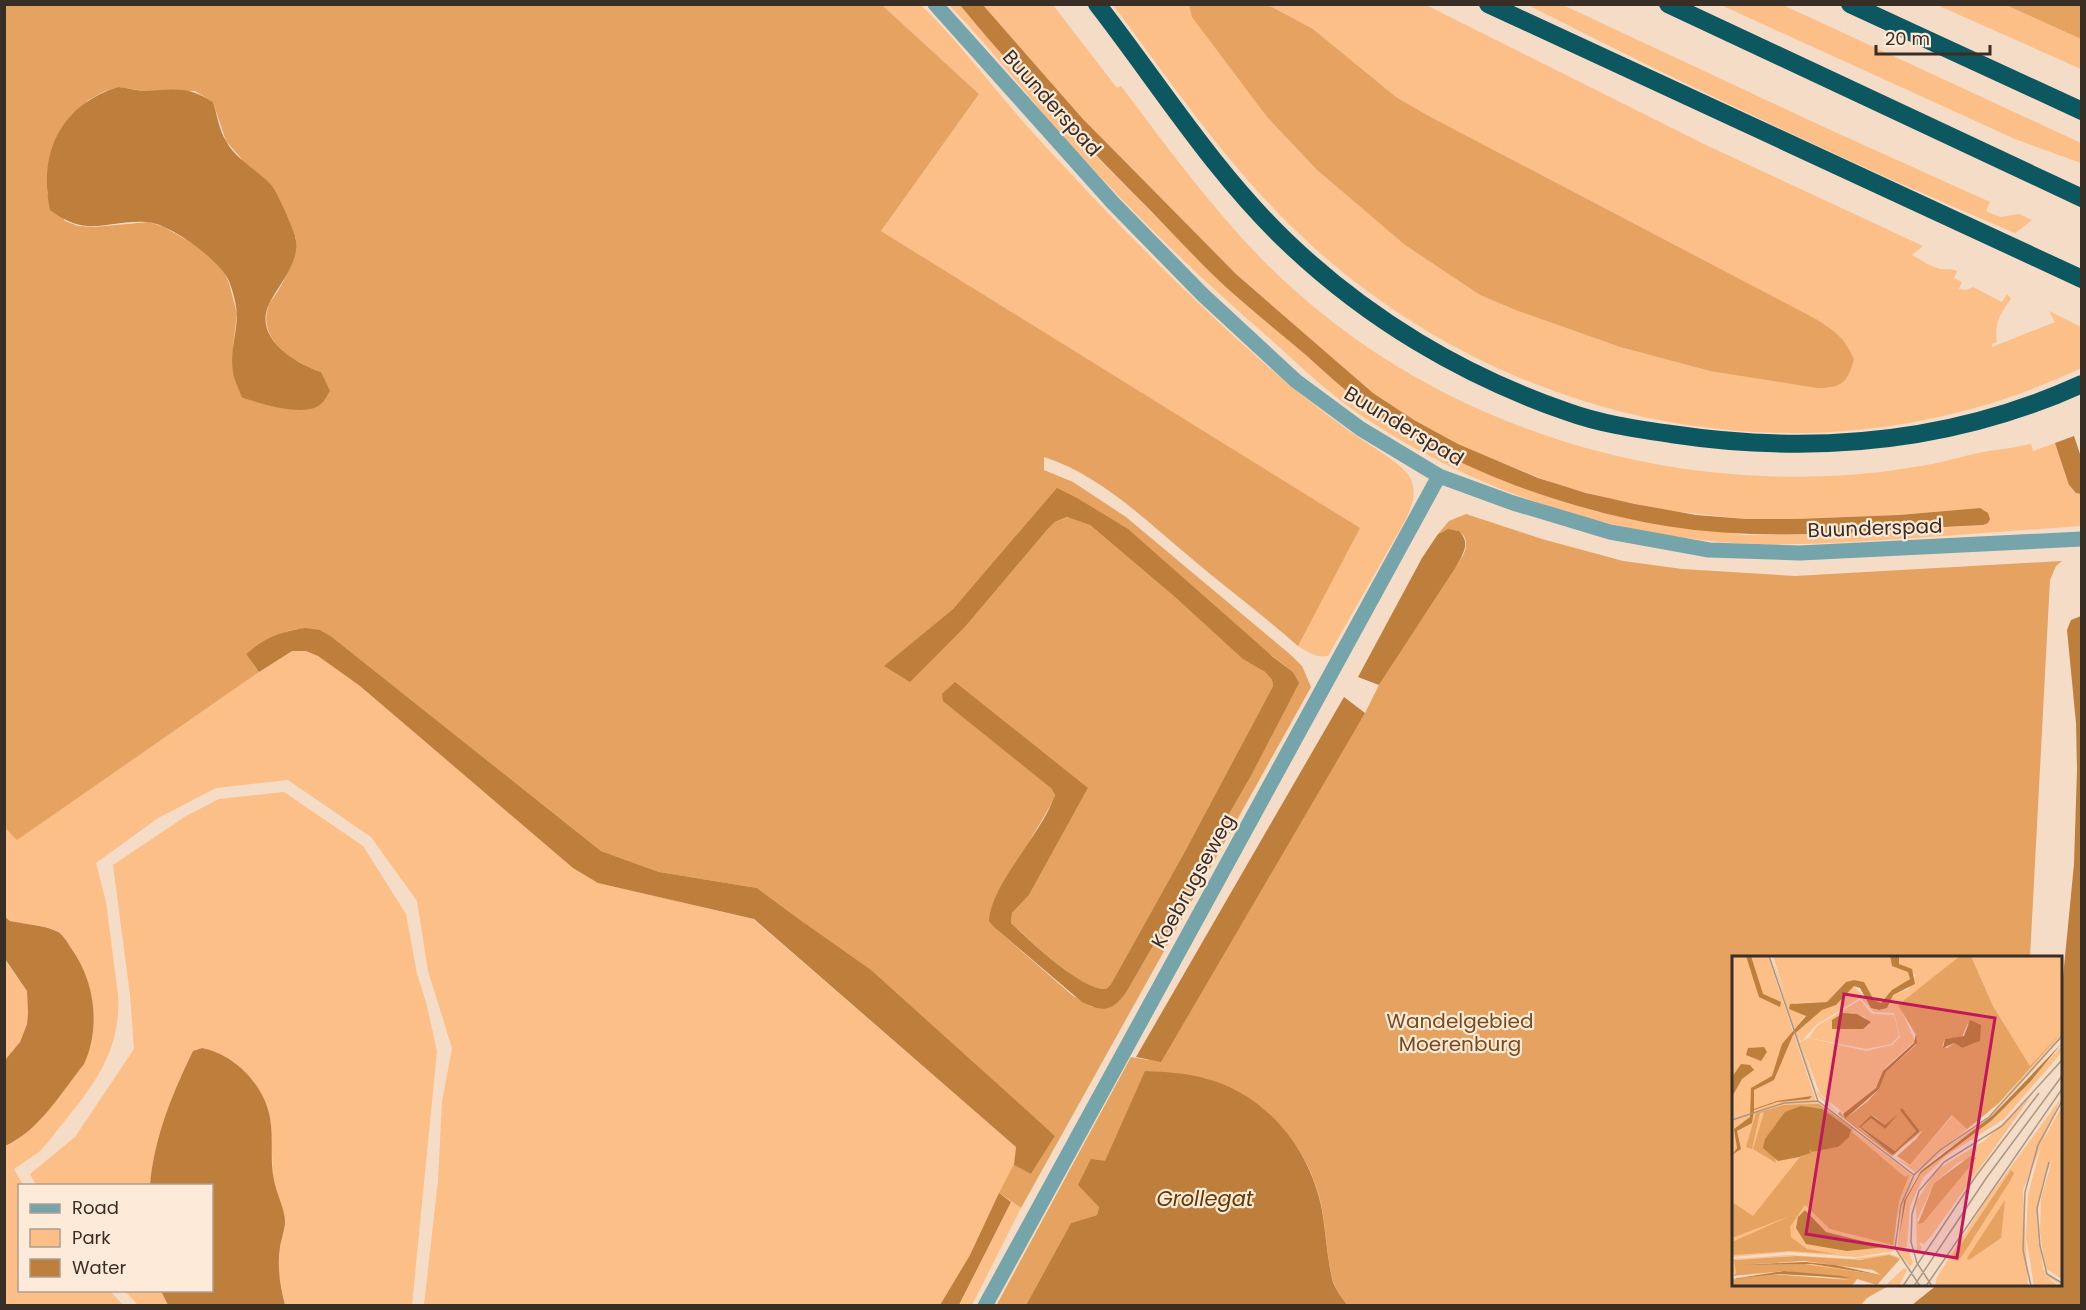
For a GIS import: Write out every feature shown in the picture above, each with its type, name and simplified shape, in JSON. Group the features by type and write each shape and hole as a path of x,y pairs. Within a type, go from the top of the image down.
{"highway":[{"path":"1097,4 1224,173 1262,218 1314,267 1376,316 1407,336 1477,373 1570,413 1629,428 1706,439 1773,445 1835,443 1892,439 1953,428 2008,414 2082,384"},
{"path":"1488,4 2082,279"},
{"path":"1668,4 2075,195"},
{"path":"1850,4 2082,111"}],"street":[{"name":"Buunderspad","path":"935,4 1113,203 1203,295 1296,381 1361,429 1439,476 1513,503 1610,532 1709,549 1800,553 2082,539"},
{"name":"Koebrugseweg","path":"985,1305 1439,476"}],"green space":[{"path":"4,5 882,5 979,94 881,231 1360,528 1298,646 1122,500 1085,475 1044,457 1044,470 1073,482 1126,517 1292,656 1302,666 1311,687 1021,1208 999,1193 1015,1162 1015,1165 1031,1174 1055,1136 803,922 757,888 659,872 601,851 332,637 320,631 298,629 287,631 256,647 246,654 259,672 17,840 5,828","holes":["118,87 145,91 195,91 213,102 226,141 240,157 296,238 288,272 268,307 266,319 268,330 273,340 290,356 321,372 275,407 242,398 233,371 237,314 224,272 210,256 164,227 149,222 94,227 78,226 65,221 47,193 49,163 87,101","1057,489 1293,672 1298,683 1251,776 1127,991 1092,1007 1072,995 995,928 994,902 1053,801 1055,795 1051,788 1088,788 1029,895 1012,913 1011,923 1070,973 1083,982 1106,989 1111,984 1184,853 1273,686 1272,680 1265,672 1244,659 1090,525 1068,517 1055,522 1047,530 965,627 910,681 885,666 953,609"]},
{"path":"882,5 921,5 951,36 1062,164 1176,282 1306,399 1390,459 1409,476 1414,492 1406,519 1328,656 1316,655 1298,646 1359,528 881,231 979,94"},
{"path":"949,5 960,5 1070,130 1226,287 1363,404 1393,424 1487,473 1558,500 1595,511 1745,535 1822,535 1983,525 1980,508 1899,515 1796,519 1746,519 1671,511 1598,496 1556,484 1458,444 1414,420 1373,393 1237,275 1082,118 983,5 1053,5 1117,88 1121,86 1236,232 1280,277 1337,325 1399,367 1464,403 1533,431 1605,453 1678,468 1752,476 1827,476 1867,473 1932,464 1982,452 2031,444 2033,451 2055,443 2070,487 2076,493 2081,494 2081,526 1826,543 1726,542 1656,533 1612,524 1569,513 1484,482 1403,442 1339,400 1303,369 1192,268 1119,196 1056,129"},
{"path":"1113,5 1189,5 1193,17 1267,117 1317,170 1405,245 1480,295 1518,311 1620,347 1710,371 1854,359 1839,336 1816,319 1427,115 1396,97 1313,29 1268,5 1426,5 1706,145 1923,246 1912,255 1937,268 1957,271 1954,278 1962,282 1959,289 1966,290 1973,287 2002,302 2007,294 2011,299 1999,319 1996,330 1997,342 1992,344 1992,347 2055,322 2049,311 2081,327 2081,368 1982,406 1880,427 1778,433 1676,423 1577,399 1481,360 1392,308 1309,243 1281,216 1230,159"},
{"path":"1189,5 1268,5 1313,29 1396,97 1427,115 1816,319 1847,345 1854,359 1849,373 1838,385 1817,388 1710,371 1620,347 1480,295 1405,245 1317,170 1267,117 1192,17"},
{"path":"1528,5 1563,5 1990,202 1986,211 2000,217 2019,214 2032,220 2015,233 1769,123"},
{"path":"1721,5 1783,5 2081,143 2081,163 2015,139"},
{"path":"1937,5 2006,5 2081,39 2081,69"},
{"path":"2006,5 2081,5 2081,39"},
{"name":"Wandelgebied Moerenburg","path":"1466,514 1542,539 1623,561 1682,569 1795,576 2062,561 2056,566 2050,580 2030,956 1732,956 1732,1286 1888,1286 1867,1298 1860,1306 1347,1305 1333,1281 1322,1208 1307,1164 1282,1127 1265,1112 1247,1098 1205,1078 1099,1207 1097,1215 1071,1223 1026,1305 996,1306 1131,1057 1148,1060 1365,713 1379,685 1462,557 1466,545 1464,535 1457,530 1447,530 1438,534 1449,521"},
{"path":"292,651 306,651 318,656 360,686 573,868 599,883 753,919 1016,1147 1015,1162 970,1255 940,1305 424,1305 438,1181 442,1102 452,1048 428,971 417,901 371,837 288,780 216,788 158,818 96,863 106,902 118,995 118,1018 107,1057 88,1091 39,1152 14,1169 22,1184 18,1184 18,1292 111,1292 123,1305 5,1305 5,1146 16,1141 92,1039 93,1014 90,989 82,966 63,937 51,929 10,921 5,917 4,828 18,839"},
{"path":"284,792 363,846 406,914 417,974 437,1051 412,1305 285,1305 278,1268 285,1223 273,1179 271,1122 267,1109 255,1085 202,1048 193,1051 171,1102 155,1151 150,1184 35,1184 30,1174 75,1137 134,1049 130,995 113,865 186,816 219,799"},
{"path":"4,959 27,991 28,1013 20,1042 5,1060"},
{"path":"1011,1202 1021,1208 972,1305 959,1306"},
{"path":"126,1292 162,1292 168,1305 138,1305"}],"water":[{"path":"960,5 983,5 1082,118 1237,275 1373,393 1414,420 1458,444 1538,478 1586,493 1696,515 1746,519 1796,519 1899,515 1980,508 1988,513 1990,519 1988,523 1824,534 1745,534 1706,531 1666,526 1587,509 1547,497 1468,466 1396,427 1356,398 1228,289 1053,110"},
{"path":"118,87 144,91 173,89 189,91 213,102 222,132 230,148 275,190 291,225 296,245 288,272 269,304 266,316 267,328 279,347 300,362 321,372 330,391 322,403 315,408 295,410 242,398 234,378 232,365 237,317 236,303 224,272 205,253 180,235 156,224 131,222 86,226 64,219 50,210 47,189 48,169 51,150 58,134 68,119 82,106 98,95"},
{"path":"2074,436 2081,457 2081,494 2076,493 2069,485 2055,443"},
{"path":"1057,488 1128,529 1293,672 1299,683 1251,776 1127,991 1117,1003 1102,1009 1082,1002 989,921 998,891 1049,810 1055,795 1051,788 943,701 942,694 955,682 1088,788 1029,895 1012,913 1011,923 1070,973 1084,982 1106,989 1111,984 1184,853 1273,686 1272,680 1265,672 1243,659 1090,525 1067,517 1055,522 1047,530 965,627 910,682 884,666 953,609"},
{"path":"1448,529 1459,531 1465,540 1465,549 1456,567 1379,685 1358,677 1422,558 1438,534"},
{"path":"2081,616 2081,1305 1912,1305 1936,1286 2062,1286 2062,987 2074,864 2077,770 2076,723 2067,630 2071,620"},
{"path":"305,628 320,630 332,637 601,851 659,872 757,888 871,970 1055,1136 1031,1174 1014,1165 1016,1147 754,919 598,883 573,868 360,686 318,656 306,651 292,651 259,672 246,654 274,636"},
{"path":"1344,697 1365,713 1161,1062 1136,1057"},
{"path":"5,917 10,921 51,929 63,936 86,975 93,1004 94,1020 93,1035 84,1064 39,1121 5,1146 5,1060 20,1042 27,1024 28,1013 27,991 5,959"},
{"path":"202,1048 215,1052 238,1066 257,1087 269,1112 273,1173 285,1219 279,1262 280,1283 285,1305 168,1305 162,1292 213,1292 213,1184 150,1184 159,1135 170,1102 193,1051"},
{"name":"Grollegat","path":"1145,1071 1190,1075 1226,1086 1265,1110 1282,1127 1296,1145 1316,1187 1322,1210 1333,1282 1347,1305 1026,1305 1071,1223 1097,1215 1099,1207 1078,1185 1091,1159 1105,1161"},
{"path":"999,1193 1011,1202 959,1305 940,1305 970,1255"}]}
